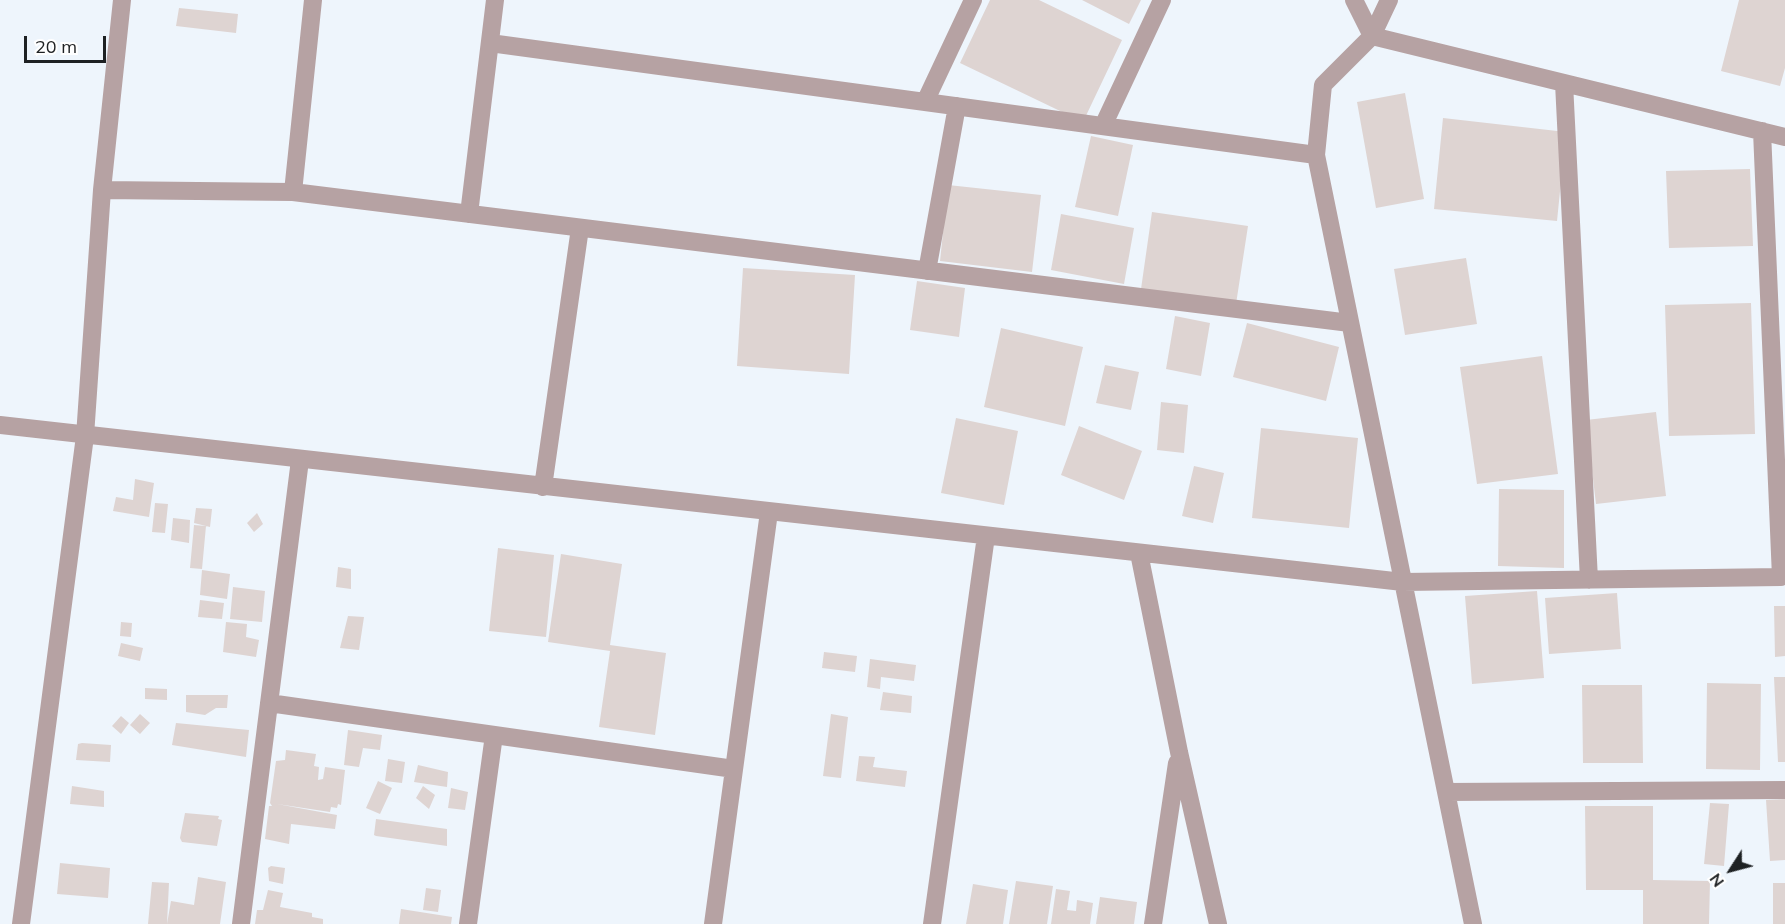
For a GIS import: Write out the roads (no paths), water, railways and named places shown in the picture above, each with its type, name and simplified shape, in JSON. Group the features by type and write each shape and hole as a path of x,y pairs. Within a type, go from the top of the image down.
{"street":[{"path":"21,924 85,436 102,190 122,0"},
{"path":"293,192 313,0"},
{"path":"469,214 495,0"},
{"path":"925,102 973,0"},
{"path":"1103,126 1162,0"},
{"path":"1354,0 1372,36 1785,137"},
{"path":"1389,0 1372,36 1323,86 1316,155 1473,924"},
{"path":"490,43 1316,155"},
{"path":"1564,83 1589,580"},
{"path":"927,271 957,106"},
{"path":"0,424 85,436 1403,582 1783,577 1762,131"},
{"path":"102,190 293,192 1350,323"},
{"path":"543,487 580,228"},
{"path":"241,924 300,460"},
{"path":"713,924 769,512"},
{"path":"932,924 986,536"},
{"path":"1139,553 1179,752 1218,924"},
{"path":"269,703 734,769"},
{"path":"468,924 494,735"},
{"path":"1153,924 1179,752"},
{"path":"1446,792 1785,790"}]}
